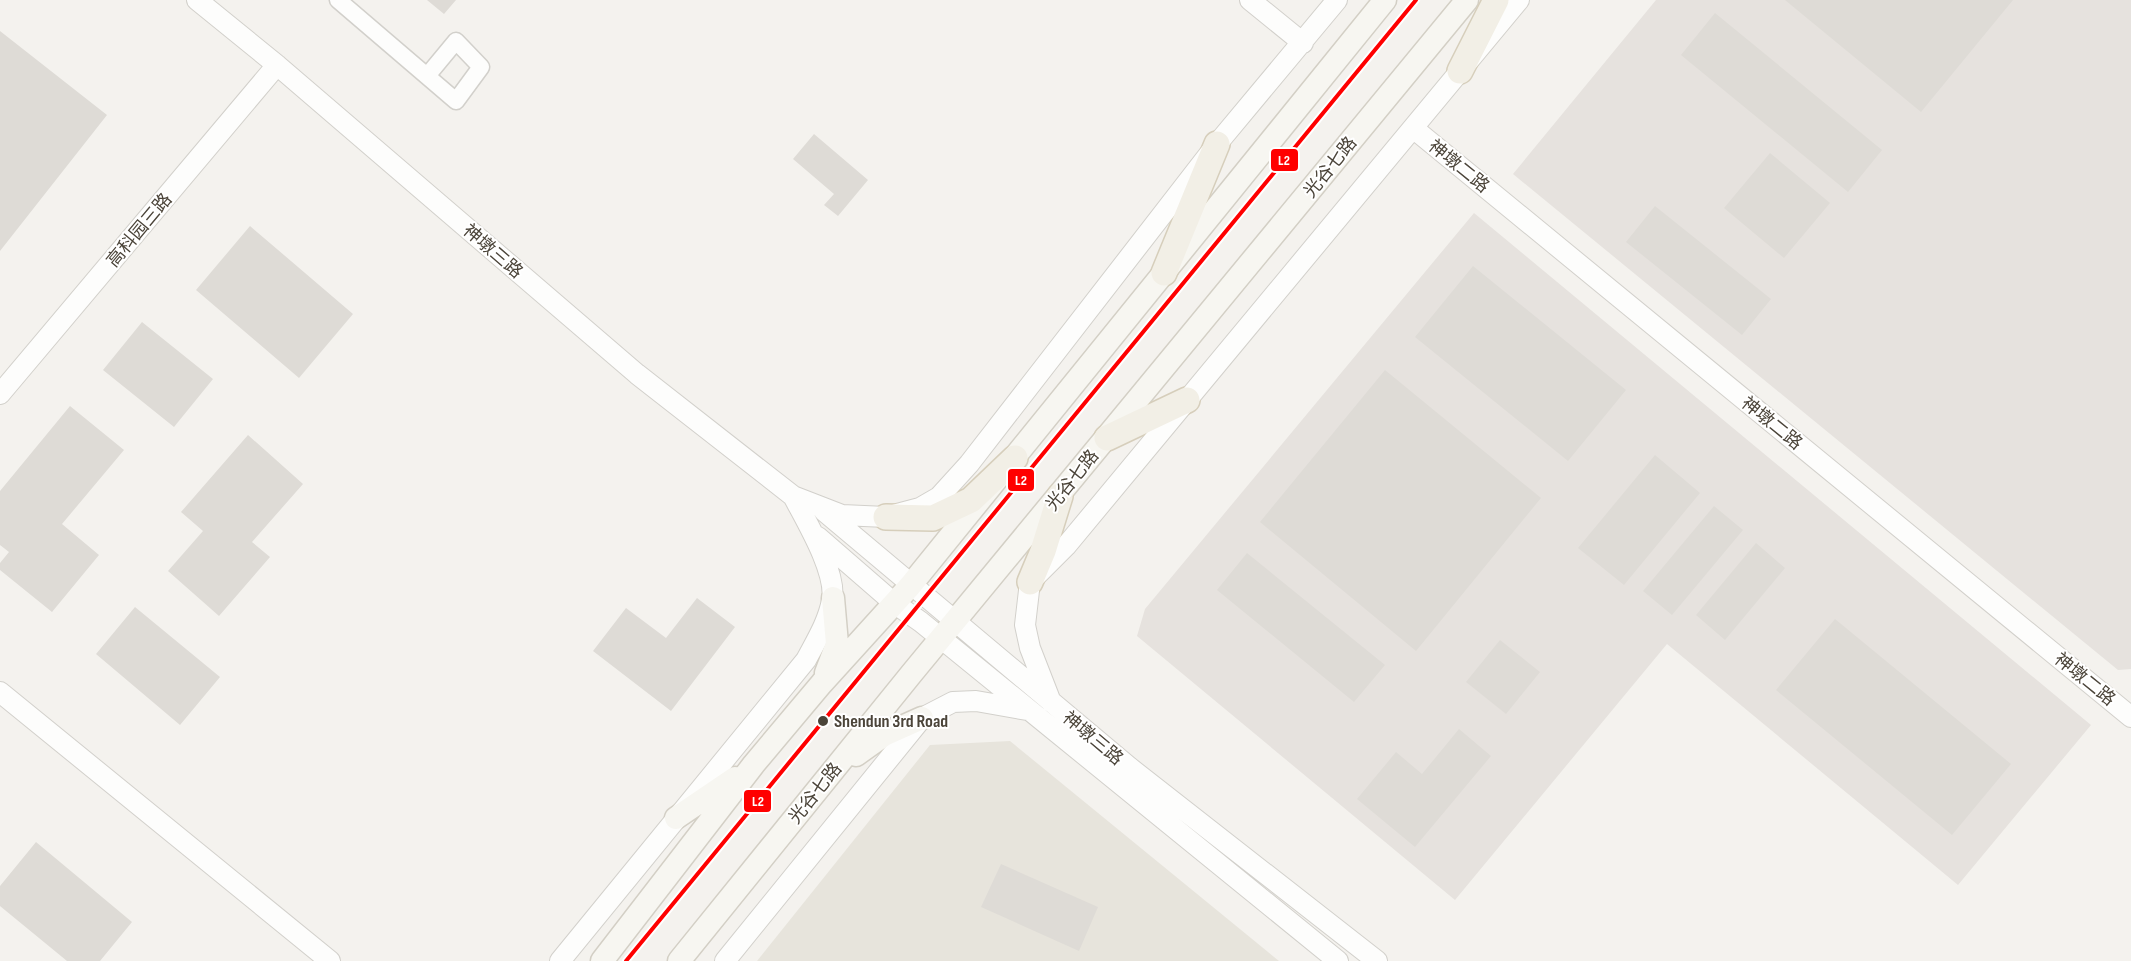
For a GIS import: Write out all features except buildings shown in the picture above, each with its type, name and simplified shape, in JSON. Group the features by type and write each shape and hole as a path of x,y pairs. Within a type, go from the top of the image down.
{"main road":[{"path":"602,961 754,764 822,682 910,586 1385,0"},
{"name":"光谷七路","path":"679,961 948,630 1467,0"},
{"path":"1460,71 1496,0"},
{"path":"1164,273 1217,144"},
{"path":"1107,438 1187,400"},
{"path":"886,517 933,518 971,500 1015,458"},
{"path":"1030,582 1043,551 1060,496"},
{"path":"822,682 837,644 832,598"},
{"path":"832,772 884,734 922,718"},
{"path":"676,818 754,764"},
{"path":"697,961 715,916"}],"street":[{"name":"神墩三路","path":"197,0 277,66 637,374 793,496"},
{"path":"338,0 427,76"},
{"path":"1250,0 1302,43"},
{"path":"793,496 842,515 886,517 920,508 939,497 969,464 1217,144 1337,0"},
{"path":"1051,702 1030,648 1025,625 1030,582 1066,546 1519,0"},
{"name":"高科园三路","path":"0,394 277,66"},
{"name":"神墩二路","path":"1413,128 2131,717"},
{"path":"560,961 806,660 823,630 832,598 826,562 793,496"},
{"name":"神墩三路","path":"817,505 910,586 948,630 1029,711 1338,961"},
{"name":"神墩三路","path":"811,531 894,603 948,630 1051,702 1129,767 1377,961"},
{"path":"0,692 330,961"},
{"path":"725,961 922,718 953,702 976,701 1029,711"}],"shaded area":[{"path":"1656,0 2131,0 2131,669 2118,670 1513,174"},
{"path":"1474,213 2091,725 1958,885 1667,644 1455,900 1137,636 1145,609"},
{"path":"1010,741 1279,961 757,961 930,745"}],"transit line":[{"name":"L2","path":"626,961 1416,0"}],"place":[{"name":"Shendun 3rd Road","path":"823,721"}]}
